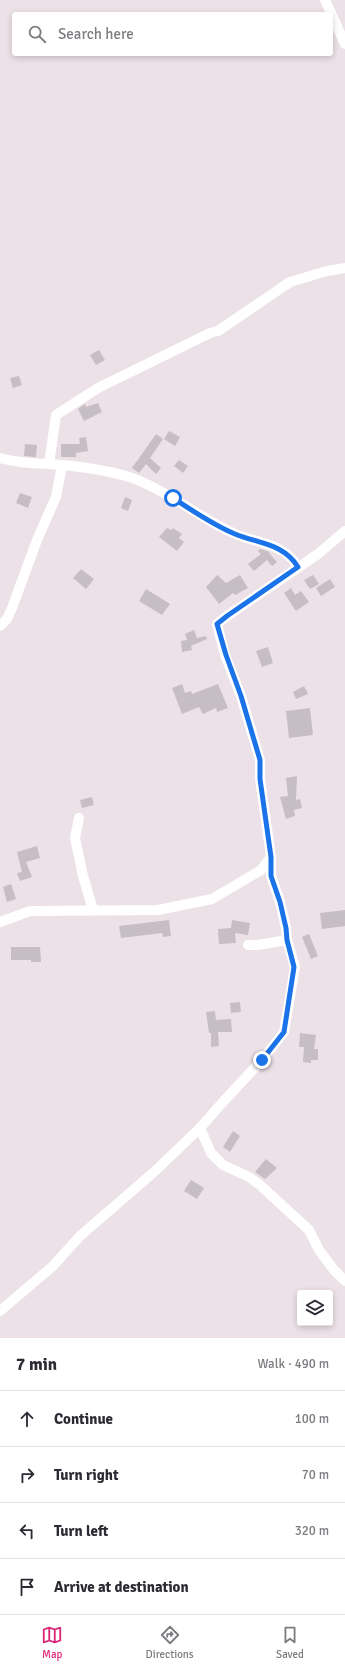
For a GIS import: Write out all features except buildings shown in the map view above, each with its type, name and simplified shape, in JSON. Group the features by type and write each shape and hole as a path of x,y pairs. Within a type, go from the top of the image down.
{"street":[{"path":"325,0 330,12"},
{"path":"333,18 345,44"},
{"path":"49,464 56,415 98,388 210,333 218,331 290,282 327,271 345,268"},
{"path":"0,458 26,464 49,464 96,468 127,476 150,486 210,522 234,534 277,547 293,558 298,567"},
{"path":"0,626 7,619 12,608 37,540 54,503 62,465"},
{"path":"0,1311 53,1266 80,1236 154,1172 200,1128 262,1060 284,1032 294,967 280,902 271,876 271,857 260,779 260,760 217,624 318,554 345,531"},
{"path":"79,818 75,838 83,876 93,910"},
{"path":"0,922 30,911 158,910 212,899 261,870 271,857"},
{"path":"248,945 258,945 287,940"},
{"path":"200,1128 211,1153 224,1165 249,1177 260,1185 309,1230 320,1250 334,1270 345,1281"}],"route":[{"path":"173,498 210,522 234,534 277,547 293,558 298,567 217,624 260,760 260,779 265,804 271,857 271,876 280,902 294,967 284,1032 262,1060"}]}
